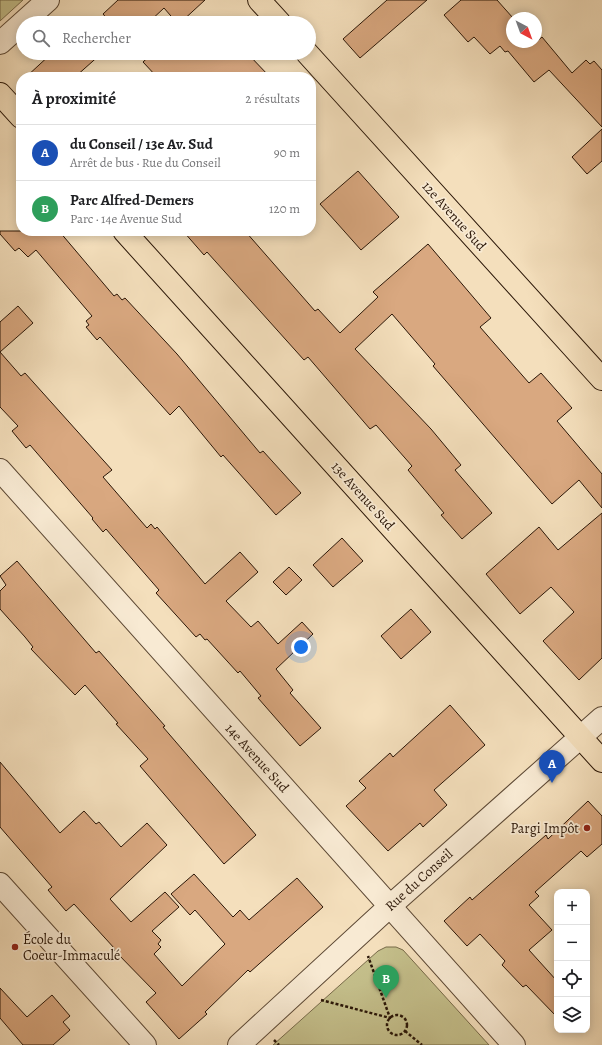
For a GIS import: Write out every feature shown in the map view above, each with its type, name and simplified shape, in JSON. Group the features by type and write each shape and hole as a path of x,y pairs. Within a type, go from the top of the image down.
{"main road":[{"path":"259,0 274,16"},
{"name":"12e Avenue Sud","path":"313,60 602,380"},
{"path":"0,94 16,112"},
{"name":"13e Avenue Sud","path":"129,236 602,761"}],"street":[{"path":"30,16 48,0"},
{"path":"0,43 16,29"},
{"name":"14e Avenue Sud","path":"0,470 389,907 514,1045"},
{"name":"Rue du Conseil","path":"239,1045 360,933 602,718"},
{"path":"0,884 145,1045"}],"path":[{"path":"360,933 390,1018 387,1026 392,1034 397,1035 405,1031"},
{"path":"295,993 390,1018 394,1015 404,1017 407,1021 405,1031"},
{"path":"405,1031 422,1045"}],"shaded area":[{"path":"0,0 23,0 0,21"},
{"path":"386,947 396,947 403,950 489,1045 273,1045 378,951"}],"building":[{"path":"118,0 205,0 188,16 171,16 164,8 155,16 105,16 103,14"},
{"path":"387,0 427,0 360,58 343,39"},
{"path":"461,0 497,0 508,12 506,12 506,48 542,48 542,37 572,73 586,60 590,64 594,61 602,70 602,127 549,70 534,82 508,51 505,52 500,46 490,54 474,37 468,42 444,15"},
{"path":"44,60 94,60 81,72 31,72"},
{"path":"145,60 254,60 265,72 152,72 143,62"},
{"path":"602,129 602,161 587,174 572,157"},
{"path":"358,171 399,217 361,250 320,204"},
{"path":"0,231 16,231 16,236 63,236 114,296 117,294 122,300 125,298 177,354 260,453 263,451 301,493 276,515 223,455 221,457 179,406 170,415 100,337 97,340 86,327 89,325 86,321 92,316 36,250 28,257 19,248 15,251 0,234"},
{"path":"187,236 249,236 315,311 318,309 340,333 378,297 373,292 428,244 491,318 480,327 529,383 541,373 572,408 557,421 602,474 602,508 579,480 552,504 433,366 435,364 392,314 355,349 431,429 461,465 455,470 492,513 462,539 441,515 444,513 408,470 412,466 376,425 370,429 308,357 304,360 207,252 204,255"},
{"path":"18,306 33,323 0,352 0,322"},
{"path":"0,352 21,376 25,373 112,470 103,477 147,528 151,524 155,529 157,527 205,584 240,552 258,572 226,601 251,627 258,621 278,644 302,622 313,634 276,669 293,690 290,693 321,728 300,746 258,698 261,696 240,671 238,673 207,639 205,640 200,634 196,637 156,593 159,590 106,529 103,532 92,519 93,518 30,445 26,448 12,431 18,426 0,407"},
{"path":"602,513 602,658 579,680 543,641 574,612 551,587 520,614 486,574 539,527 558,550"},
{"path":"342,538 363,561 333,587 313,565"},
{"path":"17,561 96,653 99,651 165,726 163,727 256,835 224,864 140,766 148,759 116,724 118,723 85,685 75,695 31,649 33,647 0,609 0,591 6,585 0,576"},
{"path":"289,567 302,580 286,595 273,582"},
{"path":"411,609 431,632 401,659 381,636"},
{"path":"450,705 485,745 434,790 447,805 423,827 420,823 388,851 346,806 366,788 359,781 390,753 393,757"},
{"path":"0,762 60,833 84,811 96,824 99,822 121,847 147,823 167,845 110,899 131,922 165,892 179,907 152,931 161,940 158,944 161,947 154,954 182,986 225,944 195,910 190,915 171,894 194,874 233,917 240,910 249,920 297,878 323,907 250,972 248,970 205,1012 207,1014 179,1039 146,1002 156,993 114,950 115,949 74,904 66,911 48,890 52,887 0,827"},
{"path":"588,801 602,816 602,844 587,857 581,851 535,892 539,896 529,905 552,930 529,950 554,978 554,1014 526,985 523,987 502,965 505,961 480,934 467,946 444,921 470,897 472,900 546,835 548,839"},
{"path":"0,988 27,1017 52,995 70,1016 63,1022 70,1030 53,1045 23,1045 0,1018"}],"place":[{"name":"du Conseil / 13e Av. Sud","path":"552,783"},
{"name":"Pargi Impôt","path":"587,828"},
{"name":"École du Coeur-Immaculé","path":"15,947"},
{"name":"Parc Alfred-Demers","path":"386,998"}]}
